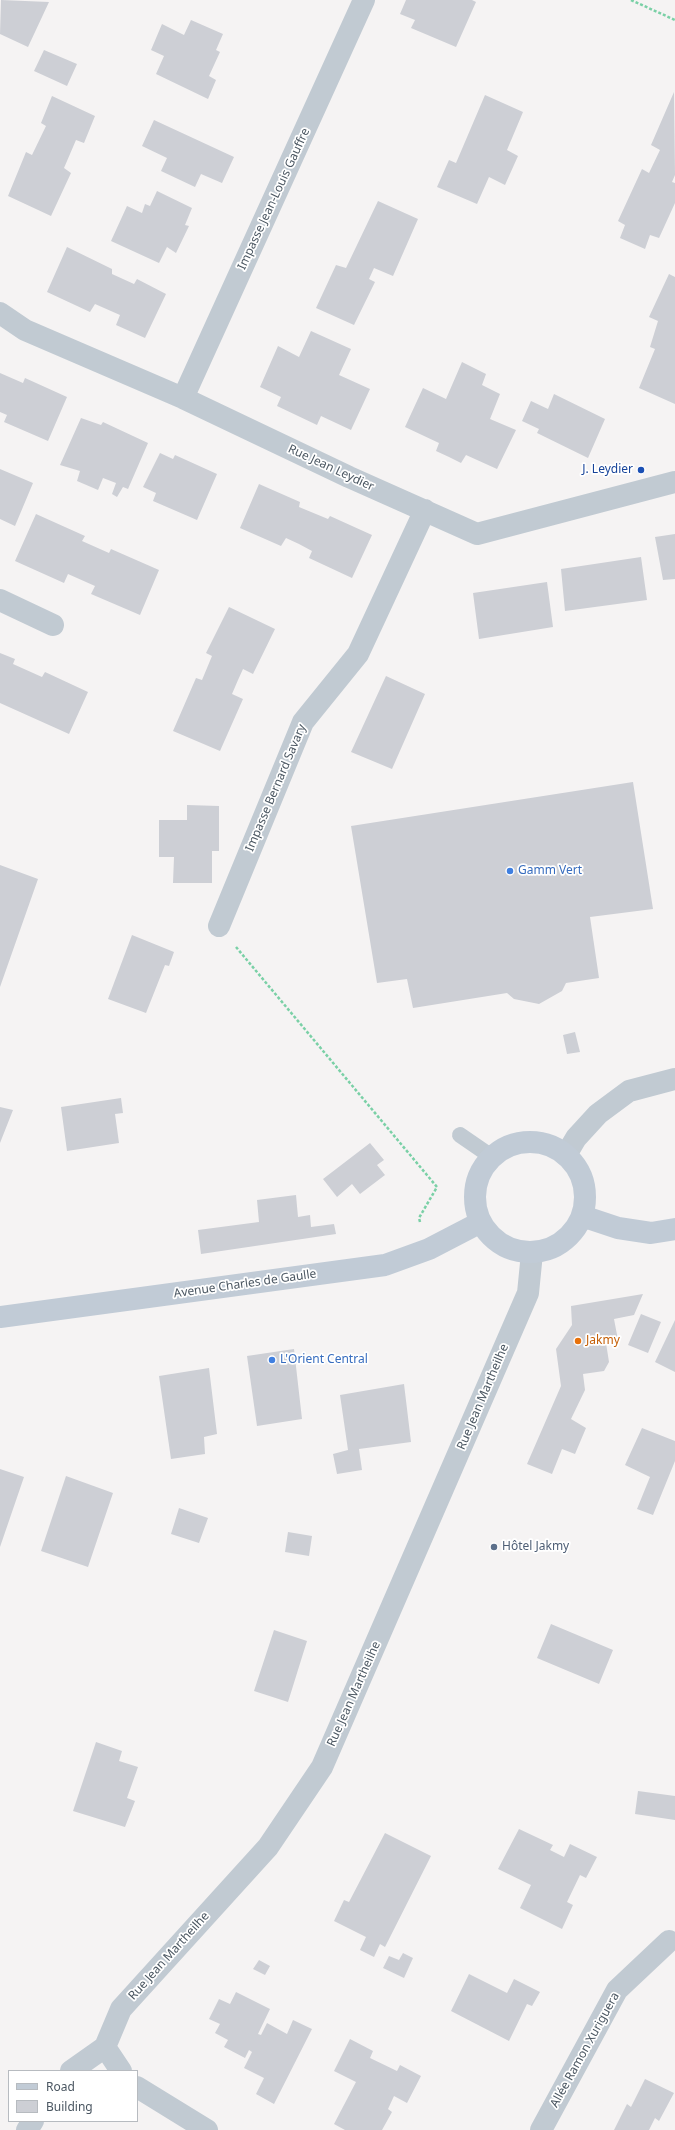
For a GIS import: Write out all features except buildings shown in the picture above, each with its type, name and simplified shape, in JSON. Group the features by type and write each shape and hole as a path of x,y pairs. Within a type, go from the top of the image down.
{"main road":[{"path":"536,1142 552,1146 566,1155 577,1168 583,1183 586,1200 582,1216 574,1230 562,1242 548,1250 532,1253 516,1250 502,1245 490,1235 481,1222 476,1206 476,1188 481,1172 492,1157 505,1148 520,1143 536,1142"},
{"path":"582,1216 618,1228 651,1232 675,1229"},
{"name":"Avenue Charles de Gaulle","path":"0,1317 385,1265 429,1249 481,1222"}],"street":[{"name":"Impasse Jean-Louis Gauffre","path":"183,398 364,0"},
{"name":"Rue Jean Leydier","path":"0,313 25,330 183,398 349,477 477,534 675,482"},
{"name":"Impasse Bernard Savary","path":"219,926 303,722 358,654 425,510"},
{"path":"0,600 53,625"},
{"path":"566,1155 576,1138 598,1114 629,1091 675,1079"},
{"name":"Rue Jean Martheilhe","path":"105,2047 121,2009 268,1847 322,1767 528,1293 532,1253"},
{"name":"Allée Ramon Xuriguera","path":"541,2130 617,1990 669,1941"},
{"path":"72,2070 105,2047 120,2070"},
{"path":"138,2088 207,2130"},
{"path":"26,2130 32,2122"}],"lane":[{"path":"460,1135 492,1157"}],"path":[{"path":"631,0 675,20"},
{"path":"219,926 437,1187 419,1218 429,1249"}],"place":[{"name":"J. Leydier","path":"641,470"},
{"name":"Gamm Vert","path":"510,871"},
{"name":"Jakmy","path":"578,1341"},
{"name":"L'Orient Central","path":"272,1360"},
{"name":"Hôtel Jakmy","path":"494,1547"}]}
